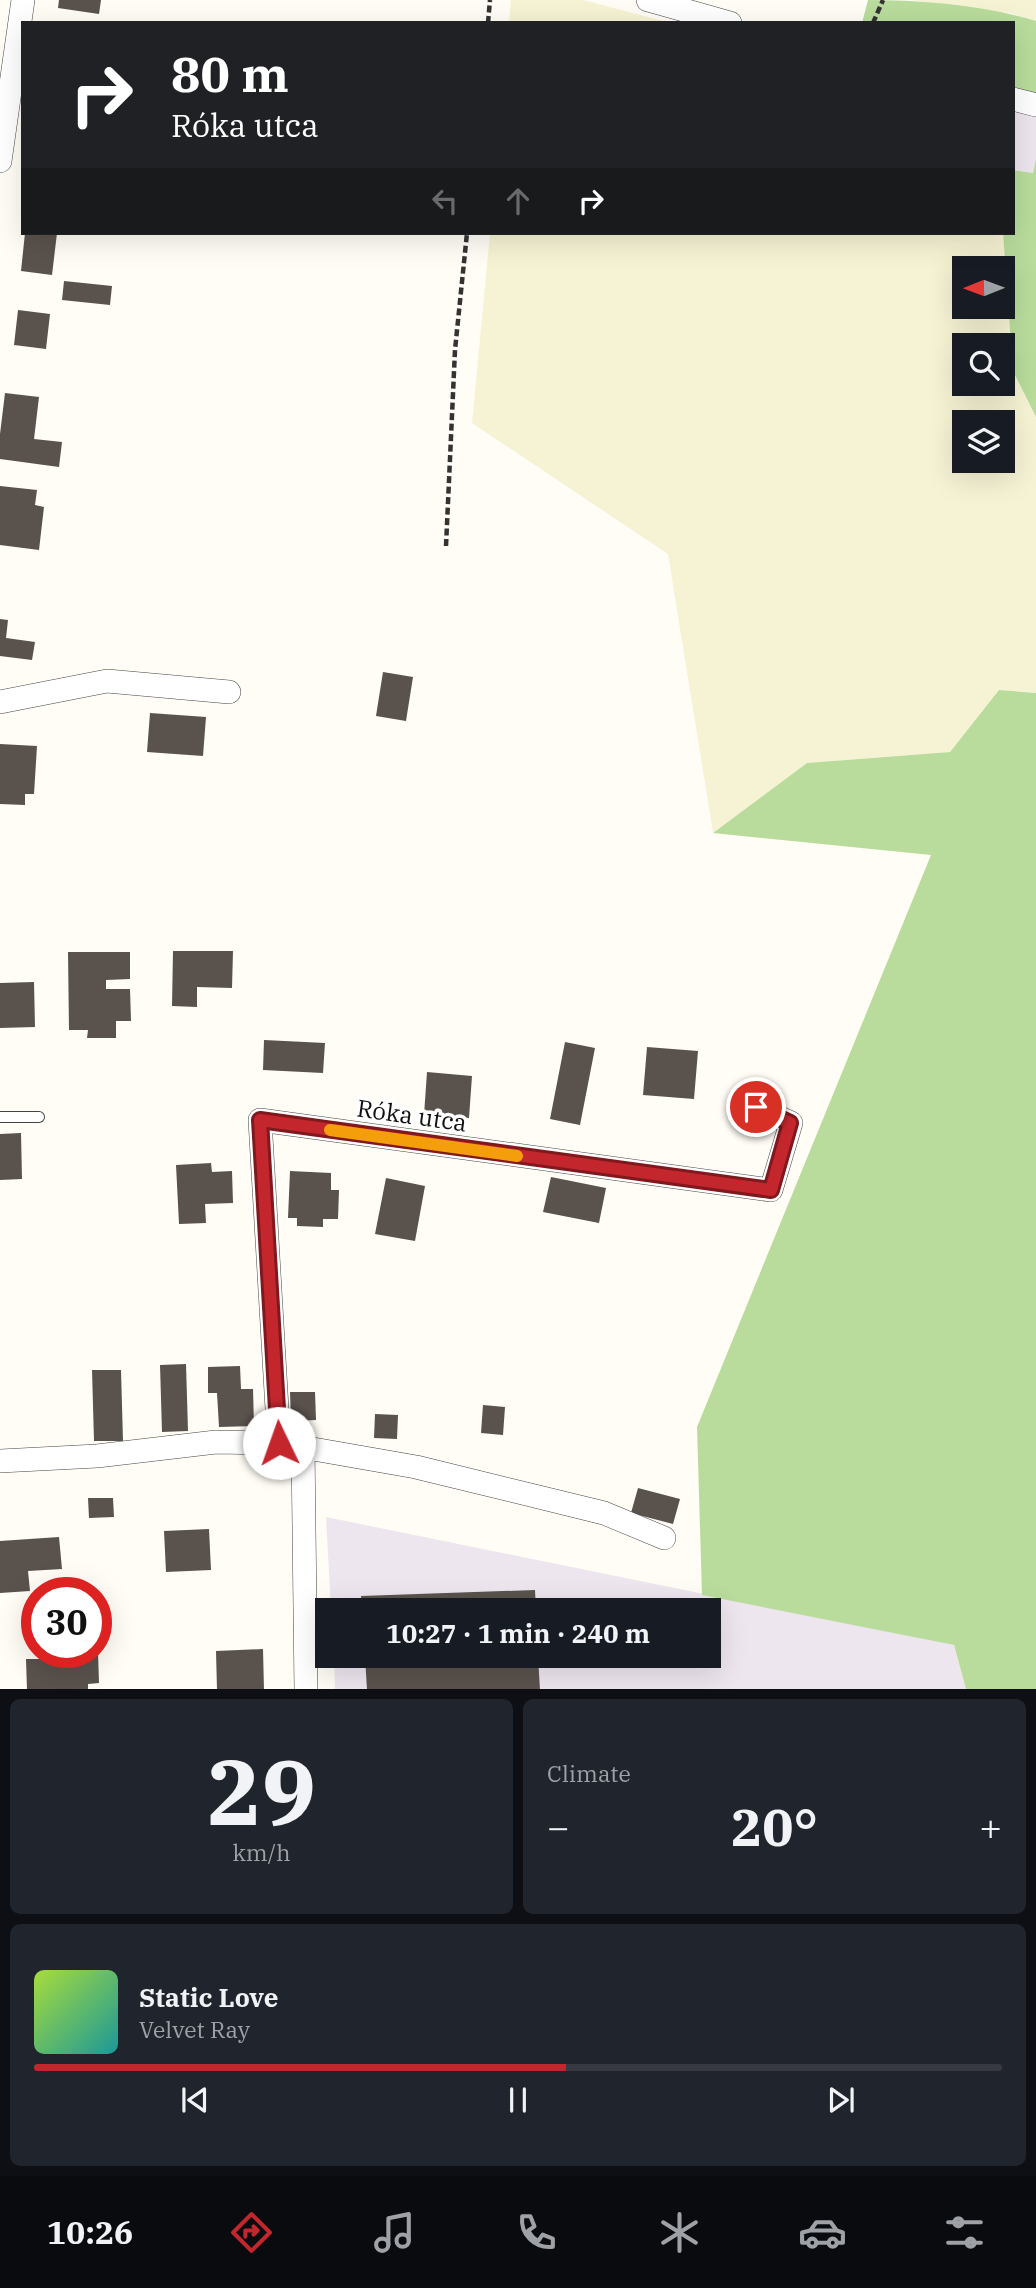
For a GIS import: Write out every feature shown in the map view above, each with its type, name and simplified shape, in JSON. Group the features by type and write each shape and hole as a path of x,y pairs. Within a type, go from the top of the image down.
{"street":[{"path":"0,161 23,0"},
{"path":"648,0 723,21"},
{"path":"1015,100 1036,105"},
{"path":"0,702 107,681 229,692"},
{"name":"Róka utca","path":"279,1443 260,1120 771,1190 790,1123 756,1107"},
{"path":"0,1461 97,1456 216,1442 279,1443 416,1467 604,1513 664,1538"},
{"path":"303,1447 306,1689"}],"lane":[{"path":"0,1117 39,1117"}],"path":[{"path":"488,21 490,0"},
{"path":"874,21 883,0"},
{"path":"446,546 455,350 467,235"}],"shaded area":[{"path":"511,0 583,0 663,21 509,21"},
{"path":"910,0 1036,0 1036,21 1010,13"},
{"path":"1015,111 1036,115 1036,159 1033,173 1015,170"},
{"path":"490,235 1003,235 1005,256 952,256 952,319 1009,319 1010,333 952,333 952,396 1015,396 1015,375 1036,417 1036,693 999,690 950,752 807,763 713,833 668,554 472,423"},
{"path":"326,1517 954,1645 966,1689 335,1689 334,1668 721,1668 721,1598 330,1598"}],"green space":[{"path":"868,0 953,4 1036,21 1036,115 1015,111 1015,21 863,21"},
{"path":"1036,159 1036,417 1015,375 1015,333 1010,333 1009,319 1015,319 1015,256 1005,256 1003,235 1015,235 1015,170 1033,173"},
{"path":"999,690 1036,693 1036,1689 966,1689 954,1645 702,1595 697,1427 931,855 713,833 807,763 950,752"}],"building":[{"path":"59,0 101,0 99,14 58,8"},
{"path":"25,235 57,235 52,275 21,271"},
{"path":"64,281 112,286 110,305 62,300"},
{"path":"18,310 50,314 46,349 14,345"},
{"path":"5,393 39,397 34,439 62,442 59,467 0,459"},
{"path":"0,486 37,490 35,505 44,507 39,550 0,545"},
{"path":"0,619 8,620 6,638 35,642 32,660 0,656"},
{"path":"383,672 413,677 406,721 376,716"},
{"path":"150,713 206,717 203,756 147,752"},
{"path":"0,744 37,746 34,794 25,794 25,805 0,804"},
{"path":"173,951 233,951 232,988 197,987 197,1007 172,1006"},
{"path":"68,952 130,952 130,979 106,980 106,989 130,989 131,1021 116,1021 116,1038 87,1038 88,1030 69,1030"},
{"path":"34,982 35,1027 0,1028 0,983"},
{"path":"264,1040 325,1043 323,1073 263,1070"},
{"path":"565,1042 595,1048 580,1125 550,1119"},
{"path":"647,1047 698,1051 694,1099 643,1095"},
{"path":"427,1072 472,1076 469,1118 424,1115"},
{"path":"21,1133 22,1179 0,1180 0,1134"},
{"path":"211,1163 212,1172 232,1171 233,1203 205,1204 206,1223 179,1224 176,1165"},
{"path":"290,1171 331,1173 331,1190 339,1190 338,1219 323,1219 323,1227 297,1226 297,1218 288,1218"},
{"path":"551,1177 606,1188 599,1223 543,1212"},
{"path":"386,1178 425,1186 415,1241 375,1234"},
{"path":"186,1364 188,1431 162,1432 160,1365"},
{"path":"240,1366 241,1389 253,1389 254,1426 219,1427 217,1393 208,1393 208,1367"},
{"path":"92,1370 121,1370 123,1441 94,1441"},
{"path":"290,1392 315,1392 316,1420 291,1421"},
{"path":"483,1405 505,1407 503,1435 481,1433"},
{"path":"375,1414 398,1415 397,1439 374,1438"},
{"path":"638,1488 680,1499 673,1524 631,1513"},
{"path":"88,1498 113,1498 114,1517 89,1518"},
{"path":"209,1529 211,1570 166,1572 164,1531"},
{"path":"59,1537 62,1569 28,1571 29,1577 21,1577 21,1592 0,1593 0,1541"},
{"path":"535,1590 535,1598 361,1598"},
{"path":"263,1649 264,1689 217,1689 216,1651"},
{"path":"26,1668 99,1668 99,1683 88,1684 88,1689 27,1689"},
{"path":"366,1668 539,1668 540,1689 367,1689"}],"slow traffic":[{"path":"330,1130 517,1156"}],"route":[{"path":"279,1443 260,1120 771,1190 790,1123 756,1107"}]}
